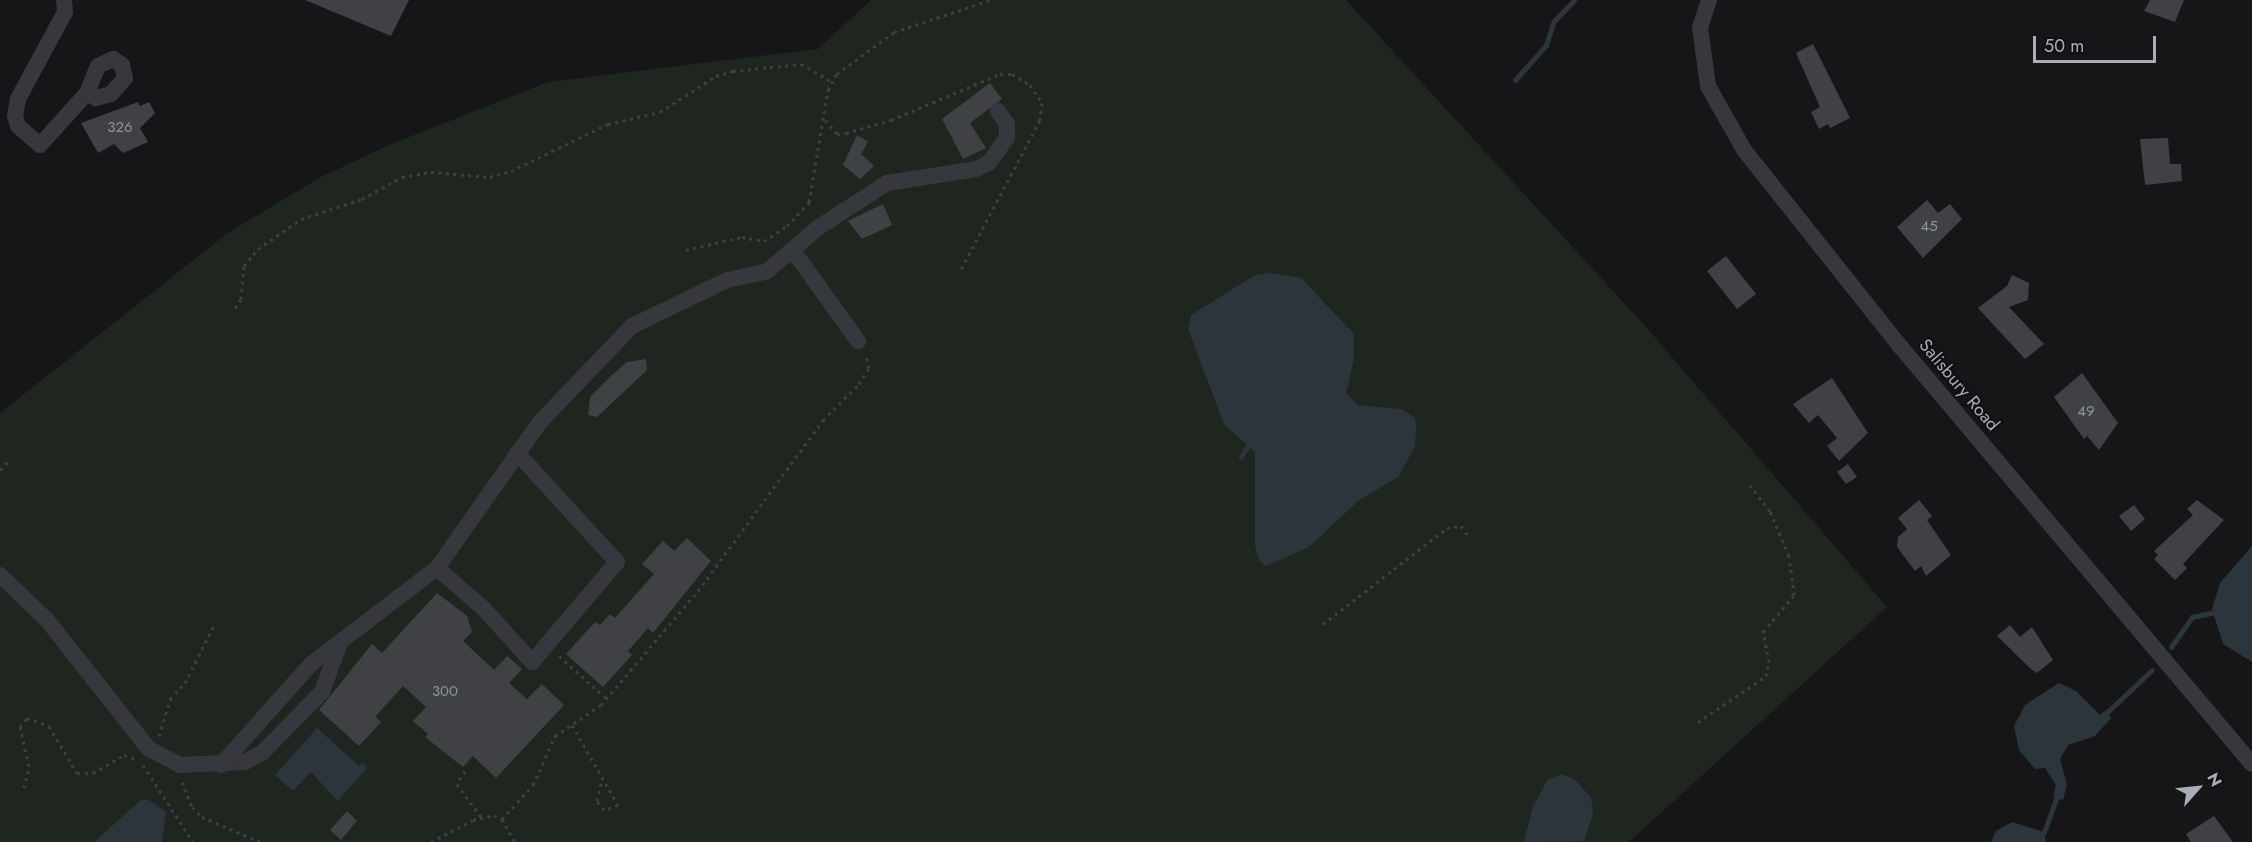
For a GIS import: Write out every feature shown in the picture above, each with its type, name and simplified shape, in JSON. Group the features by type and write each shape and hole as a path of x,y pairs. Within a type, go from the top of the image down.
{"street":[{"path":"64,0 65,12 18,99 15,116 18,126 40,145 87,93"},
{"name":"Salisbury Road","path":"1709,0 1700,27 1708,86 1744,150 1900,346 2252,764"},
{"path":"221,765 311,664 339,645 437,568 540,422 632,326 727,280 766,272 794,252 819,227 887,183 976,169 989,163 1007,137 1007,124 998,111"},
{"path":"794,252 858,341"},
{"path":"437,568 484,609 532,662 617,562 517,453"},
{"path":"0,575 47,620 125,720 159,756 180,765 221,765 253,759 300,715 330,679 339,645"}],"path":[{"path":"686,250 742,237 764,241 787,226 809,202 830,81 894,32 990,0"},
{"path":"235,308 241,298 244,266 258,249 301,219 362,199 402,177 430,172 490,177 511,171 608,124 660,112 716,76 733,71 801,64 830,81"},
{"path":"824,119 837,134 891,120 1000,74 1012,74 1030,85 1042,102 1040,120 1003,197 959,273"},
{"path":"502,819 533,785 555,736 607,699 698,591 823,420 860,384 869,368 858,341"},
{"path":"0,470 10,459"},
{"path":"1698,722 1766,676 1769,662 1763,632 1794,595 1789,556 1770,511 1748,483"},
{"path":"1323,624 1447,528 1461,526 1469,537"},
{"path":"159,756 162,717 185,683 214,625"},
{"path":"547,645 607,699"},
{"path":"24,789 29,766 20,727 27,718 38,719 49,726 77,773 93,772 124,755 138,760 193,842"},
{"path":"572,724 618,805 604,810 597,801 602,780"},
{"path":"180,765 195,812 261,842"},
{"path":"465,771 457,784 481,817"},
{"path":"431,842 481,817 502,819"},
{"path":"502,819 515,842"}],"shaded area":[{"path":"871,0 1346,0 1646,327 1887,607 1629,842 0,842 0,413 229,232 321,177 389,145 548,82 818,49"},
{"path":"1271,273 1301,278 1354,334 1354,359 1346,393 1358,405 1402,409 1415,418 1416,428 1415,446 1399,476 1358,501 1309,547 1266,566 1259,560 1255,545 1255,452 1224,424 1188,329 1191,315 1255,275"},
{"path":"2252,546 2252,662 2223,644 2212,609 2220,583"},
{"path":"2059,683 2076,691 2100,715 2106,710 2111,718 2095,736 2068,745 2060,759 2067,785 2063,800 2053,797 2056,785 2045,768 2035,769 2019,750 2014,726 2025,705"},
{"path":"317,728 359,766 362,763 367,768 338,801 311,772 293,791 275,775"},
{"path":"1562,774 1574,779 1591,797 1593,814 1584,841 1524,842 1533,806 1548,779"},
{"path":"141,800 149,800 166,812 162,842 94,842"},
{"path":"2012,822 2044,832 2046,842 1991,842 1996,831"}],"building":[{"path":"305,0 409,0 391,36"},
{"path":"2150,0 2184,0 2175,22 2144,11"},
{"path":"1813,44 1850,118 1830,128 1828,124 1819,129 1811,112 1820,107 1796,53"},
{"path":"990,83 1002,99 970,123 986,148 963,159 942,119"},
{"path":"138,102 140,106 149,102 155,113 140,128 148,142 123,153 114,144 98,153 81,123"},
{"path":"857,135 868,142 861,154 874,166 860,179 843,165"},
{"path":"2168,138 2170,164 2181,164 2182,181 2145,185 2140,139"},
{"path":"1927,200 1938,213 1950,204 1962,219 1923,258 1897,227"},
{"path":"883,204 892,225 862,239 848,221"},
{"path":"1726,256 1756,294 1737,309 1707,271"},
{"path":"2012,275 2029,283 2028,300 2009,307 2044,344 2025,359 1978,308 2007,286"},
{"path":"646,359 647,370 597,417 588,415 590,397 612,375 627,362"},
{"path":"2082,373 2118,423 2099,450 2087,436 2084,439 2054,397"},
{"path":"1832,378 1868,433 1839,461 1827,446 1837,438 1818,415 1809,423 1793,404"},
{"path":"1848,464 1857,477 1846,484 1837,472"},
{"path":"1919,500 1932,516 1927,520 1951,555 1926,576 1921,566 1915,571 1897,547 1898,537 1907,529 1898,518"},
{"path":"2197,500 2224,520 2183,564 2187,568 2175,580 2154,559 2158,555 2154,551 2193,515 2187,509"},
{"path":"2134,505 2145,519 2131,531 2119,516"},
{"path":"687,538 711,561 653,633 648,628 628,651 632,655 603,687 566,654 595,622 600,625 610,614 615,618 654,574 642,564 663,541 674,551"},
{"path":"437,593 467,616 472,632 463,641 494,670 507,656 522,669 509,683 527,699 542,684 564,705 496,778 473,756 463,767 425,737 428,734 413,721 426,707 403,686 375,717 381,722 359,746 319,710 372,644 382,653"},
{"path":"2010,625 2020,637 2032,627 2053,660 2037,673 2032,670 1997,636"},
{"path":"347,811 357,821 341,840 330,830"},
{"path":"2214,816 2233,842 2191,842 2186,834"}],"waterway":[{"path":"1515,80 1546,45 1554,21 1574,0"},
{"path":"1241,457 1251,440"},
{"path":"2171,647 2192,617 2215,612"},
{"path":"2103,716 2152,670"},
{"path":"2034,842 2044,832 2059,791"}]}
